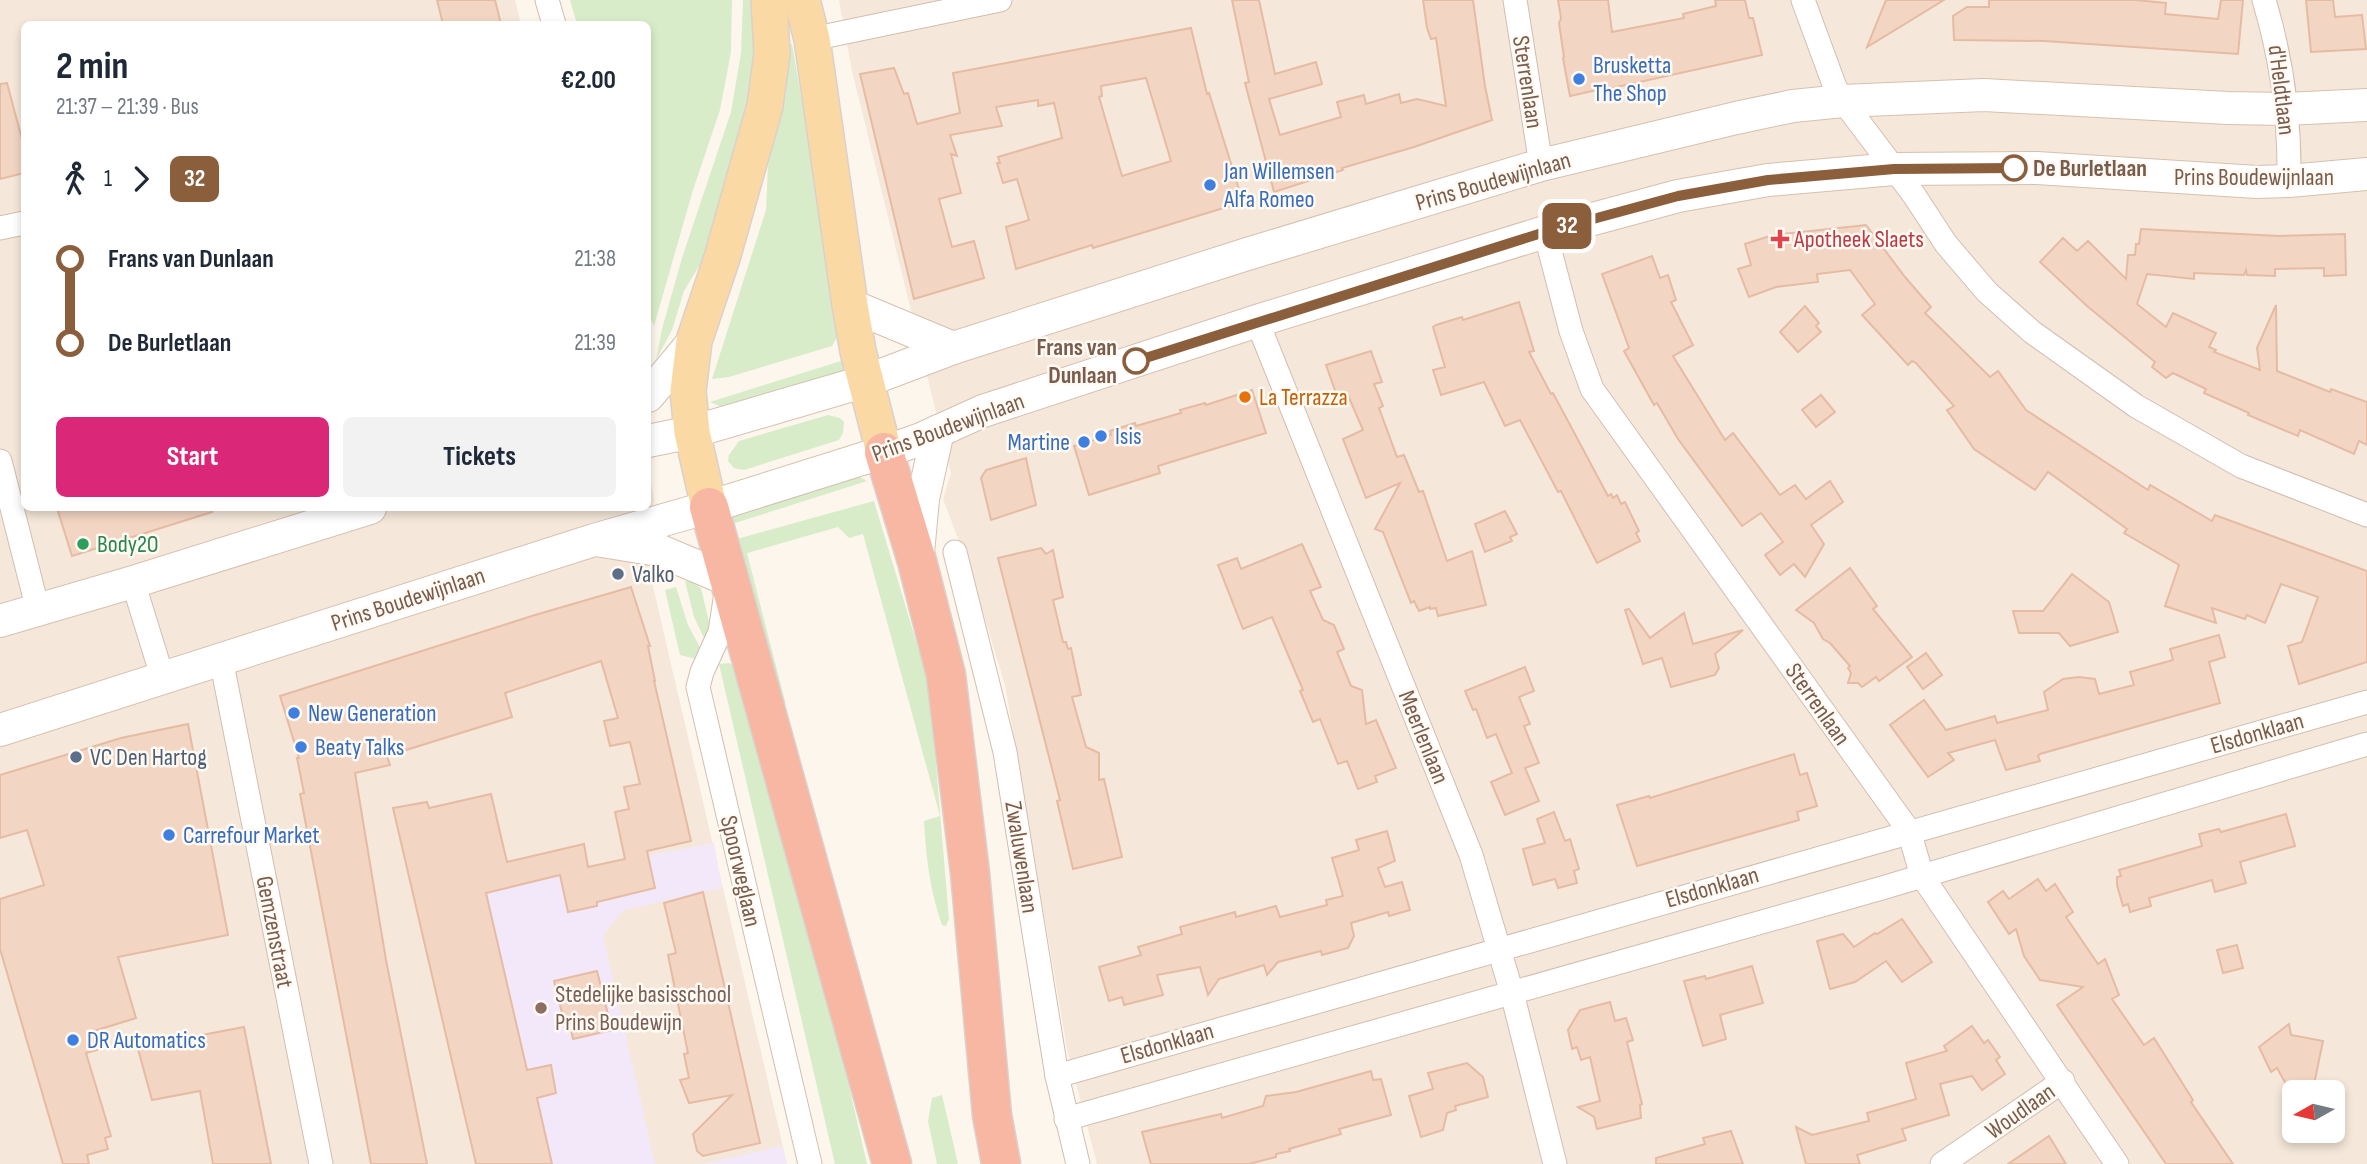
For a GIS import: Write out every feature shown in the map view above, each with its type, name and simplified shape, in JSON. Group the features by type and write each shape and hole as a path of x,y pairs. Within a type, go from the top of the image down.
{"highway":[{"path":"884,452 917,561 946,676 991,1102 1001,1164"},
{"path":"709,507 892,1164"}],"main road":[{"path":"709,507 692,432 688,391 694,341 722,258 765,106 772,54 769,0"},
{"path":"802,0 812,38 850,305 884,452"},
{"name":"Prins Boudewijnlaan","path":"651,440 692,432 866,381 953,348 1244,255 1541,165 1793,106 1843,101 1984,95 2228,108 2286,109 2367,105"},
{"name":"Prins Boudewijnlaan","path":"0,730 594,540 884,452 983,411 1257,321 1545,232 1678,196 1792,178 1894,169 2037,168 2203,179 2289,181 2367,174"},
{"path":"850,305 953,348"},
{"path":"651,392 694,341"},
{"path":"917,561 923,499 938,431"},
{"path":"0,621 360,511"},
{"path":"594,540 658,550 729,580"}],"street":[{"path":"547,0 553,21"},
{"path":"812,38 1000,0"},
{"name":"Sterrenlaan","path":"1516,0 1541,165"},
{"path":"1803,0 1835,87 1843,101 1946,244 1987,292 2032,332 2136,406 2241,466 2367,515"},
{"name":"d'Heldtlaan","path":"2264,0 2277,44 2289,123 2289,181"},
{"path":"0,228 21,224"},
{"name":"Sterrenlaan","path":"1545,232 1571,331 1592,389 1909,831 1922,876 2117,1164"},
{"name":"Meerlenlaan","path":"1257,321 1471,855 1500,948 1555,1164"},
{"path":"0,461 38,610"},
{"name":"Zwaluwenlaan","path":"955,552 1006,752 1057,1076 1078,1164"},
{"name":"Spoorweglaan","path":"729,580 720,632 698,687 810,1164"},
{"path":"133,582 163,679"},
{"name":"Gemzenstraat","path":"221,659 321,1164"},
{"name":"Elsdonklaan","path":"1057,1076 2367,702"},
{"name":"Elsdonklaan","path":"1066,1119 1922,876 2367,744"},
{"name":"Woudlaan","path":"1942,1164 2063,1081"}],"shaded area":[{"path":"0,0 515,0 520,21 21,21 21,511 651,511 651,482 654,499 646,556 787,1164 0,1164"},
{"path":"839,0 2367,0 2367,1164 1097,1164 1067,1049 1005,685 970,570 943,499 951,473 852,71"},
{"name":"Stedelijke basisschool Prins Boudewijn","path":"714,843 722,888 624,910 603,935 655,1164 499,1164 434,879 584,845 589,867"},
{"path":"782,1146 787,1164 704,1164"}],"green space":[{"path":"570,0 732,0 731,52 720,110 693,190 654,326 651,319 651,21 576,21"},
{"path":"743,0 754,0 756,39 749,103 707,253 684,291 672,330 656,360 682,258 731,112 741,53"},
{"path":"792,44 838,336 832,346 729,377 712,379 766,210 768,166 786,95 788,45"},
{"path":"844,360 843,371 722,407 710,402"},
{"path":"828,415 844,422 839,440 744,470 734,468 728,461 739,441"},
{"path":"858,476 867,481 729,525 733,514"},
{"path":"874,501 922,661 934,682 940,729 935,753 949,919 946,926 942,925 932,887 924,821 940,816 863,534 849,538 838,527 747,553 786,705 769,675 733,540"},
{"path":"685,581 693,582 701,588 711,631 706,642 694,617"},
{"path":"676,587 688,625 702,651 696,659 680,655 665,590"},
{"path":"729,663 737,667 835,1026 867,1164 835,1164 719,664"},
{"path":"942,1095 958,1164 937,1164 928,1121 932,1098"}],"building":[{"path":"437,0 495,0 500,21 442,21"},
{"path":"1232,0 1259,0 1275,74 1316,62 1322,84 1269,99 1280,135 1341,117 1337,102 1364,95 1366,104 1399,94 1401,103 1417,99 1446,106 1436,38 1431,39 1427,28 1423,0 1473,0 1492,120 1274,192 1245,83 1249,82"},
{"path":"1558,0 1608,0 1612,32 1684,18 1683,14 1716,6 1715,0 1745,0 1749,18 1753,18 1762,55 1570,96 1563,58"},
{"path":"1886,0 1944,0 1867,47"},
{"path":"1989,0 2136,0 2166,3 2165,14 2218,19 2221,0 2243,0 2238,54 2044,41 1954,40 1953,16 1967,7 1989,7"},
{"path":"2306,0 2333,0 2335,17 2362,15 2366,49 2311,52"},
{"path":"1191,28 1207,94 1209,93 1243,202 1016,269 1006,227 1029,220 1017,179 1003,183 997,163 1000,163 998,157 1062,138 1054,103 1038,106 1038,100 996,107 1002,126 950,135 957,156 951,154 961,193 939,199 952,247 974,241 984,278 914,299 860,74 894,68 904,94 908,93 917,124 960,113 953,73","holes":["1146,78 1171,161 1122,176 1099,97 1102,96 1101,86"]},
{"path":"7,83 21,136 21,174 0,179 0,84"},
{"path":"1866,225 1931,307 1925,313 1990,377 1998,371 2026,410 2148,490 2150,485 2212,521 2215,515 2367,571 2367,662 2299,684 2288,646 2302,642 2318,597 2281,584 2265,623 2247,615 2245,619 2212,608 2216,623 2165,606 2179,565 2124,533 2127,529 2048,472 2035,490 1974,449 1947,410 1954,406 1916,363 1912,361 1908,365 1862,315 1875,304 1850,270 1817,274 1818,282 1776,287 1749,297 1738,269 1751,265 1745,244 1773,235"},
{"path":"2141,229 2279,236 2345,234 2346,275 2324,276 2324,268 2275,269 2275,276 2247,275 2246,270 2244,275 2194,273 2194,279 2147,274 2137,304 2166,327 2173,313 2216,333 2209,347 2216,350 2214,352 2260,370 2257,348 2276,305 2277,371 2330,392 2331,389 2367,402 2367,445 2359,441 2354,454 2300,430 2298,436 2204,393 2206,389 2173,373 2166,378 2152,367 2155,362 2087,306 2040,262 2063,238 2077,251 2088,241 2126,279 2128,255 2135,255"},
{"path":"1652,256 1660,278 1668,275 1676,300 1671,302 1693,345 1673,356 1725,440 1733,433 1780,495 1795,485 1806,499 1830,481 1843,502 1811,525 1824,544 1805,577 1794,564 1780,575 1765,555 1783,542 1761,513 1742,526 1678,439 1657,403 1654,405 1624,351 1629,348 1602,274"},
{"path":"1519,302 1534,351 1529,352 1551,394 1553,393 1608,496 1611,494 1613,498 1617,495 1621,504 1625,502 1639,531 1636,533 1640,541 1597,563 1561,491 1558,492 1520,420 1505,426 1484,382 1441,395 1433,370 1445,367 1433,327"},
{"path":"1805,306 1819,323 1816,326 1821,332 1798,352 1780,332"},
{"path":"1371,351 1382,382 1374,384 1383,406 1379,408 1397,457 1404,455 1419,492 1423,491 1447,561 1472,551 1486,605 1438,616 1436,608 1419,611 1414,601 1411,603 1383,532 1375,529 1400,483 1366,498 1343,439 1363,430 1347,393 1337,396 1326,365"},
{"path":"1252,390 1266,433 1158,466 1160,473 1089,495 1074,446 1111,435 1110,431 1135,423 1136,426 1181,413 1180,410 1205,403 1206,405"},
{"path":"1821,395 1835,412 1816,427 1802,410"},
{"path":"1026,458 1036,505 991,520 981,478 986,470"},
{"path":"58,511 212,511 212,512 72,556"},
{"path":"1505,511 1517,534 1510,537 1512,541 1485,552 1475,524"},
{"path":"1302,544 1321,587 1310,591 1323,620 1334,625 1344,649 1337,652 1351,686 1362,690 1366,724 1376,720 1396,768 1375,776 1377,782 1358,789 1347,761 1338,764 1320,719 1313,722 1300,691 1303,690 1272,617 1243,629 1218,565 1237,558 1241,569"},
{"path":"1041,548 1046,554 1053,550 1063,597 1053,600 1063,642 1066,642 1068,649 1071,648 1081,695 1072,697 1086,747 1099,753 1099,780 1104,779 1122,857 1073,869 1057,801 1060,800 998,558"},
{"path":"1850,568 1877,606 1873,609 1912,657 1879,681 1876,677 1862,687 1858,683 1848,683 1850,666 1830,643 1823,639 1814,623 1796,610"},
{"path":"2072,574 2109,602 2118,632 2070,646 2059,633 2019,633 2013,611 2043,611"},
{"path":"631,587 650,646 654,681 691,841 647,851 655,888 597,902 597,906 568,912 560,875 486,893 527,1070 551,1065 556,1093 537,1098 552,1164 476,1164 393,808 427,802 429,808 491,794 507,862 584,844 588,867 625,859 615,812 629,809 624,787 640,784 630,742 610,746 604,721 618,718 601,661 505,693 512,717 387,756 390,765 355,773 386,960 427,1164 371,1164 300,794 304,793 299,758 280,696"},
{"path":"1629,609 1650,638 1684,613 1693,644 1743,630 1715,654 1719,668 1715,675 1671,687 1662,658 1643,664 1625,610"},
{"path":"2219,635 2225,657 2209,662 2220,703 2040,754 2040,761 2006,770 1995,740 1948,753 1954,760 1928,777 1890,725 1924,700 1946,730 1995,716 1997,723 2048,710 2044,692 2063,679 2095,679 2099,694 2134,685 2130,672 2173,660 2170,649"},
{"path":"1926,653 1942,675 1923,689 1907,667"},
{"path":"1525,667 1534,691 1519,697 1530,724 1524,726 1539,763 1525,768 1539,801 1505,815 1491,782 1512,773 1496,734 1487,738 1476,709 1473,710 1465,691"},
{"path":"188,724 228,935 118,957 136,1018 91,1032 97,1050 86,1053 111,1136 105,1138 108,1149 87,1155 89,1164 63,1164 0,949 0,899 44,885 27,830 0,838 0,775 121,738"},
{"path":"1794,754 1800,775 1807,773 1817,806 1797,812 1799,820 1637,866 1617,805 1649,796 1650,798"},
{"path":"1554,812 1565,841 1570,839 1579,869 1574,871 1577,883 1558,888 1555,879 1533,885 1523,849 1545,843 1537,819"},
{"path":"2286,814 2295,846 2240,862 2246,883 2215,892 2212,880 2149,898 2151,906 2130,912 2128,904 2123,906 2117,885 2117,877 2121,876 2119,870 2202,846 2199,834 2219,829 2221,832"},
{"path":"1387,831 1395,861 1378,868 1385,887 1402,882 1410,910 1389,916 1388,912 1351,923 1354,936 1348,948 1322,955 1321,951 1278,962 1267,975 1264,965 1219,979 1208,995 1200,967 1157,975 1163,995 1124,1005 1122,997 1109,1001 1099,967 1141,955 1138,947 1182,934 1180,927 1235,912 1236,917 1276,906 1280,917 1327,905 1326,900 1343,896 1332,858 1359,850 1356,840"},
{"path":"2038,879 2046,891 2055,884 2073,912 2066,917 2098,964 2105,959 2119,995 2112,999 2144,1045 2154,1038 2193,1100 2191,1102 2233,1164 2166,1164 2057,1005 2083,987 2040,980 2024,956 2016,929 2009,934 1988,902 2003,891 2009,899"},
{"path":"703,892 760,1143 703,1156 697,1151 693,1134 732,1095 689,1103 680,1080 689,1078 684,1054 688,1053 668,955 676,953 664,903"},
{"path":"1902,919 1932,962 1902,982 1886,961 1855,982 1830,989 1817,941 1843,934 1854,947"},
{"path":"2237,945 2243,968 2223,973 2217,950"},
{"path":"1752,966 1763,1003 1720,1015 1726,1039 1703,1046 1684,981 1705,976 1706,979"},
{"path":"597,971 612,1030 573,1039 569,1020 564,1021 554,981"},
{"path":"1610,1002 1615,1021 1626,1018 1633,1040 1627,1042 1642,1104 1641,1118 1597,1129 1594,1117 1578,1107 1600,1101 1590,1057 1581,1060 1577,1047 1572,1049 1568,1030 1580,1010"},
{"path":"2289,1024 2291,1035 2323,1041 2315,1080 2284,1080 2277,1068 2271,1072 2259,1047"},
{"path":"1972,1026 1984,1043 1988,1040 2000,1057 1996,1060 2005,1074 1982,1090 1972,1076 1940,1084 1949,1115 1902,1129 1906,1140 1857,1155 1860,1164 1806,1164 1796,1127 1812,1135 1869,1121 1867,1113 1916,1099 1906,1063 1947,1051 1944,1046"},
{"path":"244,1027 271,1164 213,1164 200,1091 152,1100 135,1038 159,1035 160,1043"},
{"path":"1467,1063 1483,1077 1488,1097 1455,1106 1456,1110 1447,1113 1443,1130 1421,1137 1409,1096 1433,1089 1428,1073"},
{"path":"1371,1071 1373,1080 1381,1079 1391,1115 1339,1129 1341,1134 1249,1164 1151,1164 1142,1132 1221,1114 1222,1118 1263,1106 1266,1096 1296,1092"},
{"path":"1731,1131 1743,1164 1656,1164 1656,1158 1705,1144 1703,1138"},
{"path":"2049,1136 2066,1164 2008,1164"}],"bus line":[{"name":"32","path":"1136,361 1545,232 1678,196 1768,180 1894,169 2014,168"}],"place":[{"name":"Brusketta The Shop","path":"1579,79"},
{"name":"De Burletlaan","path":"2014,168"},
{"name":"Jan Willemsen Alfa Romeo","path":"1210,185"},
{"name":"Apotheek Slaets","path":"1780,239"},
{"name":"Frans van Dunlaan","path":"1136,361"},
{"name":"La Terrazza","path":"1245,397"},
{"name":"Isis","path":"1101,436"},
{"name":"Martine","path":"1084,442"},
{"name":"Body2O","path":"83,544"},
{"name":"Valko","path":"618,574"},
{"name":"New Generation","path":"294,713"},
{"name":"Beaty Talks","path":"301,747"},
{"name":"VC Den Hartog","path":"76,757"},
{"name":"Carrefour Market","path":"169,835"},
{"name":"Stedelijke basisschool Prins Boudewijn","path":"541,1008"},
{"name":"DR Automatics","path":"73,1040"}]}
